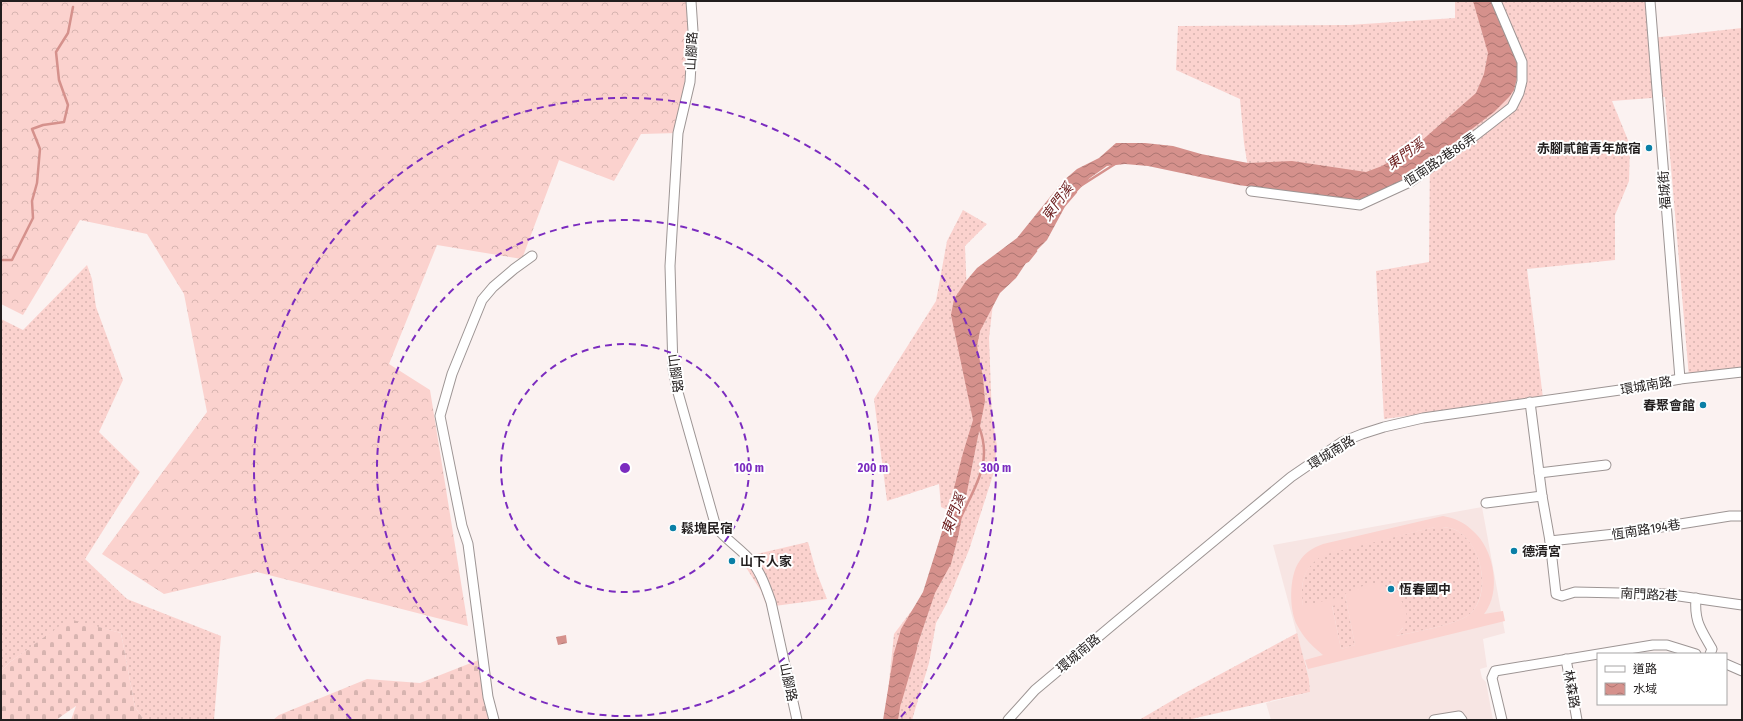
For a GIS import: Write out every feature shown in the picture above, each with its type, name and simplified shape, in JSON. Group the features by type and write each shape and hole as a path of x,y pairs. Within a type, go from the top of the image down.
{"street":[{"name":"山腳路","path":"690,1 693,32 690,82 678,133 671,259 673,369 716,527 752,563 765,584 771,602 797,720"},
{"name":"恆南路2巷86弄","path":"1251,191 1360,205 1410,182 1495,121 1512,107 1519,93 1522,74 1522,62 1496,1"},
{"name":"福城街","path":"1650,1 1680,379"},
{"path":"494,720 488,697 468,544 462,526 440,416 452,374 482,300 498,282 532,256"},
{"name":"環城南路","path":"1008,720 1035,690 1290,477 1342,442 1379,428 1423,418 1627,389 1680,379 1742,372"},
{"path":"1530,402 1538,473 1550,541"},
{"path":"1538,473 1606,465"},
{"path":"1486,503 1542,496"},
{"name":"恆南路194巷","path":"1550,541 1624,533 1730,516 1742,516"},
{"name":"南門路2巷","path":"1550,541 1556,594 1562,596 1575,592 1630,592 1696,598 1742,605"},
{"path":"1696,598 1695,608 1698,627 1712,649 1710,653"},
{"path":"1603,653 1653,645 1667,645 1693,653"},
{"path":"1502,720 1492,678 1495,671 1597,654"},
{"name":"林森路","path":"1566,659 1577,720"},
{"path":"1727,664 1742,671"},
{"path":"1434,720 1459,716 1462,720"}],"shaded area":[{"name":"恆春國中","path":"1482,507 1505,633 1483,639 1487,667 1480,669 1482,678 1486,682 1493,720 1271,720 1266,703 1310,692 1309,679 1273,545"}],"green space":[{"path":"1,1 691,1 693,32 678,133 641,134 614,181 559,160 522,259 437,245 389,364 430,390 468,626 257,572 164,594 102,554 207,412 184,294 147,234 80,220 23,315 1,304"},
{"path":"1455,1 1649,1 1651,38 1742,28 1742,371 1689,377 1665,97 1612,101 1630,145 1629,181 1615,215 1615,260 1527,269 1543,398 1384,419 1376,271 1429,262 1430,150 1394,176 1250,180 1244,143 1240,99 1176,70 1178,26 1349,25 1455,18"},
{"path":"963,210 987,224 965,246 967,296 993,304 989,338 992,417 997,446 993,475 969,550 947,603 936,623 929,663 912,720 885,720 894,634 919,601 961,516 941,507 939,484 887,501 874,399 936,301 947,241"},
{"path":"87,265 92,279 96,307 123,380 99,432 140,472 85,559 127,599 221,636 214,720 144,720 135,707 121,633 69,620 10,662 1,671 1,319 23,330"},
{"path":"1443,516 1452,518 1470,528 1486,548 1493,571 1494,583 1490,605 1484,614 1503,611 1505,621 1308,669 1305,660 1323,655 1308,641 1294,619 1291,602 1292,584 1293,576 1301,559 1310,551 1323,544","holes":["1435,527 1445,527 1456,530 1467,539 1474,548 1481,571 1482,583 1481,595 1477,606 1470,614 1455,622 1435,628 1396,636 1404,625 1407,615 1397,594 1391,589 1376,584 1360,587 1345,594 1355,645 1341,649 1332,606 1342,604 1340,597 1303,606 1302,590 1304,577 1311,565 1323,555"]},
{"path":"1435,527 1450,528 1459,532 1467,539 1478,559 1481,570 1481,594 1471,613 1465,617 1435,628 1395,636 1403,628 1345,594 1355,645 1341,649 1332,605 1303,607 1302,591 1304,577 1311,565 1323,554"},
{"path":"808,542 816,571 827,599 767,607 761,591 740,558"},
{"path":"69,619 121,633 135,707 144,720 71,720 76,706 56,720 1,720 1,671 10,662"},
{"path":"1297,633 1309,679 1310,692 1187,720 1139,720 1185,693"},
{"path":"481,659 494,720 273,720 279,715 367,679 420,683"}],"water":[{"path":"1473,1 1496,1 1518,65 1514,90 1494,112 1408,178 1376,196 1361,199 1343,199 1238,185 1148,166 1125,164 1107,166 1090,178 1068,201 1047,240 1030,257 1016,278 1000,293 980,331 977,346 983,377 985,401 958,537 951,564 935,593 915,652 903,689 898,720 883,720 894,653 901,629 923,592 946,519 973,420 951,315 954,299 966,281 977,268 1017,238 1063,181 1077,169 1099,158 1116,143 1145,143 1173,146 1201,154 1248,163 1292,161 1366,172 1382,166 1419,143 1476,93 1484,74 1488,53"},
{"path":"566,635 567,643 558,645 556,637"}],"waterway":[{"path":"1,260 12,260 33,218 32,201 37,183 40,149 32,129 43,125 64,122 68,105 59,80 56,52 68,33 73,7"},
{"name":"東門溪","path":"1082,185 1115,164"},
{"name":"東門溪","path":"1064,206 1076,192"},
{"name":"東門溪","path":"1026,262 1036,251"},
{"name":"東門溪","path":"961,517 977,484 983,463 983,440 979,427"},
{"name":"東門溪","path":"900,703 916,648"}],"place":[{"name":"赤腳貳館青年旅宿","path":"1649,148"},
{"name":"春聚會館","path":"1703,405"},
{"name":"鬆塊民宿","path":"673,528"},
{"name":"德清宮","path":"1514,551"},
{"name":"山下人家","path":"732,561"},
{"name":"恆春國中","path":"1391,589"}]}
